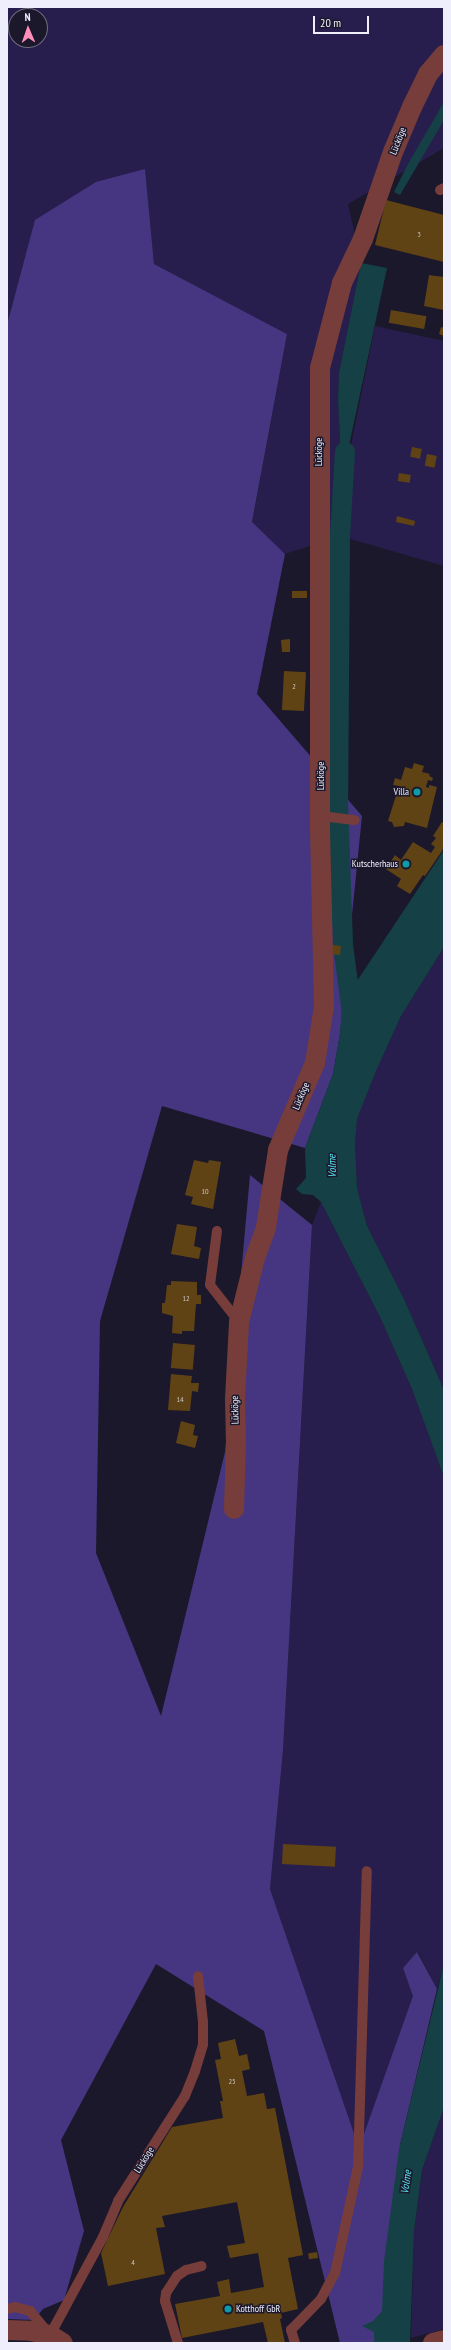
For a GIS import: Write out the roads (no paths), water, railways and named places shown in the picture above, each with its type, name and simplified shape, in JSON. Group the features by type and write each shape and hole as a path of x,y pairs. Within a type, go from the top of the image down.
{"street":[{"name":"Lücköge","path":"234,1509 236,1443 234,1399 239,1322 255,1258 266,1227 278,1150 315,1063 324,1006 320,896 320,368 342,283 363,239 393,152 428,74 444,55"},
{"path":"7,2330 31,2331 57,2339"},
{"path":"433,2343 444,2340"}],"lane":[{"path":"321,816 355,820"},
{"path":"217,1231 210,1285 239,1322"},
{"path":"295,2343 291,2330 321,2299 335,2274 358,2167 367,1871"},
{"name":"Lücköge","path":"57,2339 118,2201 185,2096 195,2071 203,2044 203,2022 198,1976"},
{"path":"178,2343 165,2301 166,2293 177,2276 186,2270 202,2266"},
{"path":"7,2309 15,2307 30,2311 57,2339"}],"water":[{"path":"444,102 444,120 400,195 394,192 408,164"},
{"path":"361,263 387,268 342,478 338,399 339,373"},
{"name":"Volme","path":"444,850 444,947 401,1016 376,1071 357,1119 355,1143 357,1188 367,1226 404,1299 444,1390 444,1477 412,1389 381,1319 321,1202 313,1195 302,1194 296,1189 306,1178 305,1148 333,1074 340,1034 343,987 353,987"},
{"name":"Volme","path":"444,1964 444,2107 422,2170 414,2231 410,2343 374,2343 374,2332 362,2326 373,2321 382,2311 384,2261 399,2149"}],"waterway":[{"path":"345,452 340,536 338,801 343,945 352,1013"}],"place":[{"name":"Villa","path":"417,792"},
{"name":"Kutscherhaus","path":"406,864"},
{"name":"Kotthoff GbR","path":"228,2309"}]}
